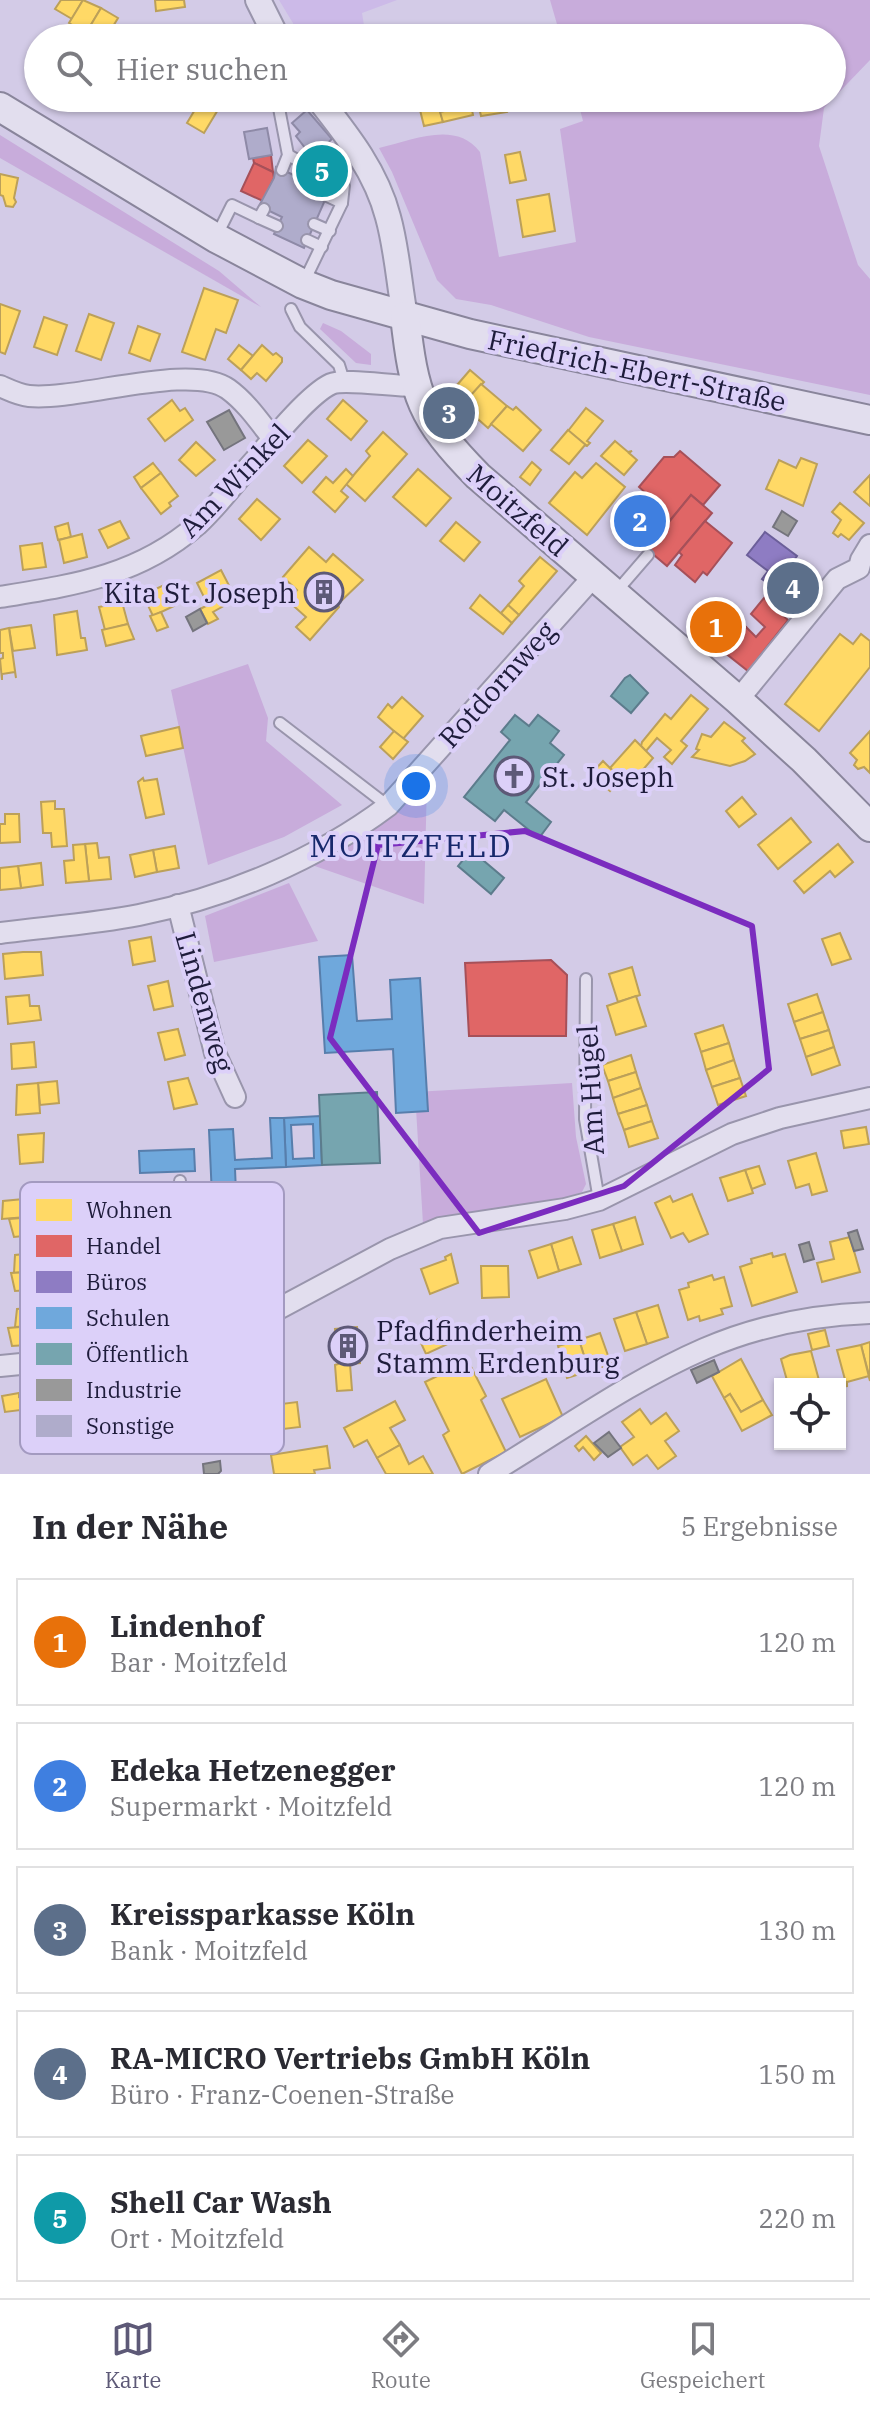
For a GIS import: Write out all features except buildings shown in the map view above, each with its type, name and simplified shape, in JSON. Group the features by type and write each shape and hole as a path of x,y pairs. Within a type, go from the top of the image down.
{"main road":[{"name":"Friedrich-Ebert-Straße","path":"0,107 216,238 297,296 405,316 564,355 870,420"},
{"name":"Moitzfeld","path":"405,316 416,386 425,412 445,443 478,476 738,700 804,760 870,827"}],"street":[{"path":"258,0 270,24"},
{"name":"Moitzfeld","path":"328,112 356,149 380,196 388,218 405,316"},
{"path":"0,386 26,396 51,396 172,380 210,380 227,387 248,407 273,439"},
{"path":"344,381 392,387 416,386"},
{"name":"Am Winkel","path":"0,597 120,572 160,551 197,524 319,393 332,384 344,381"},
{"path":"738,700 837,579 865,575 865,551 870,545"},
{"name":"Rotdornweg","path":"0,933 138,915 217,894 315,853 353,832 388,806 604,585"},
{"name":"Lindenweg","path":"178,905 215,1053 235,1097"},
{"path":"284,1306 390,1249 440,1228 565,1209 599,1200 732,1134 780,1118 870,1098"},
{"path":"489,1474 661,1370 706,1348 758,1330 824,1315 870,1313"},
{"path":"0,1366 20,1364"}],"lane":[{"path":"280,112 288,155 282,170"},
{"path":"288,155 305,164"},
{"path":"339,181 342,203 297,296 300,327 339,365 344,381"},
{"path":"327,196 342,203"},
{"path":"216,238 232,205 262,214 277,226"},
{"path":"314,224 330,231"},
{"path":"307,240 322,247"},
{"path":"604,585 648,555"},
{"path":"280,723 388,806"},
{"name":"Am Hügel","path":"586,979 585,1119 599,1200"}],"highlighted area":[{"path":"525,831 752,926 769,1069 624,1186 479,1233 330,1038 378,845"}],"shaded area":[{"path":"279,0 397,0 362,13 364,24 294,24"},
{"path":"550,0 870,0 870,60 846,85 846,24 557,24"},
{"path":"581,112 823,112 819,146 858,265 870,279 870,395 589,337 491,305 456,299 437,280 379,148 433,135 459,137 470,142 480,152 499,257 576,242 560,129 583,121"},
{"path":"0,135 219,271 261,307 0,158"},
{"path":"323,323 341,331 371,354 371,365 356,363 320,329"},
{"path":"248,664 268,718 266,741 342,805 284,837 208,865 171,690"},
{"path":"427,781 424,904 309,864 408,798"},
{"path":"289,883 318,941 214,962 205,916"},
{"path":"572,1083 576,1137 586,1184 582,1192 423,1224 415,1092"}],"place":[{"name":"Shell Car Wash","path":"322,171"},
{"name":"Kreissparkasse Köln","path":"449,413"},
{"name":"Edeka Hetzenegger","path":"640,521"},
{"name":"RA-MICRO Vertriebs GmbH Köln","path":"793,588"},
{"name":"Kita St. Joseph","path":"324,592"},
{"name":"Lindenhof","path":"716,627"},
{"name":"St. Joseph","path":"514,776"},
{"name":"Pfadfinderheim Stamm Erdenburg","path":"348,1346"}],"district":[{"name":"MOITZFELD","path":"411,845"}]}
